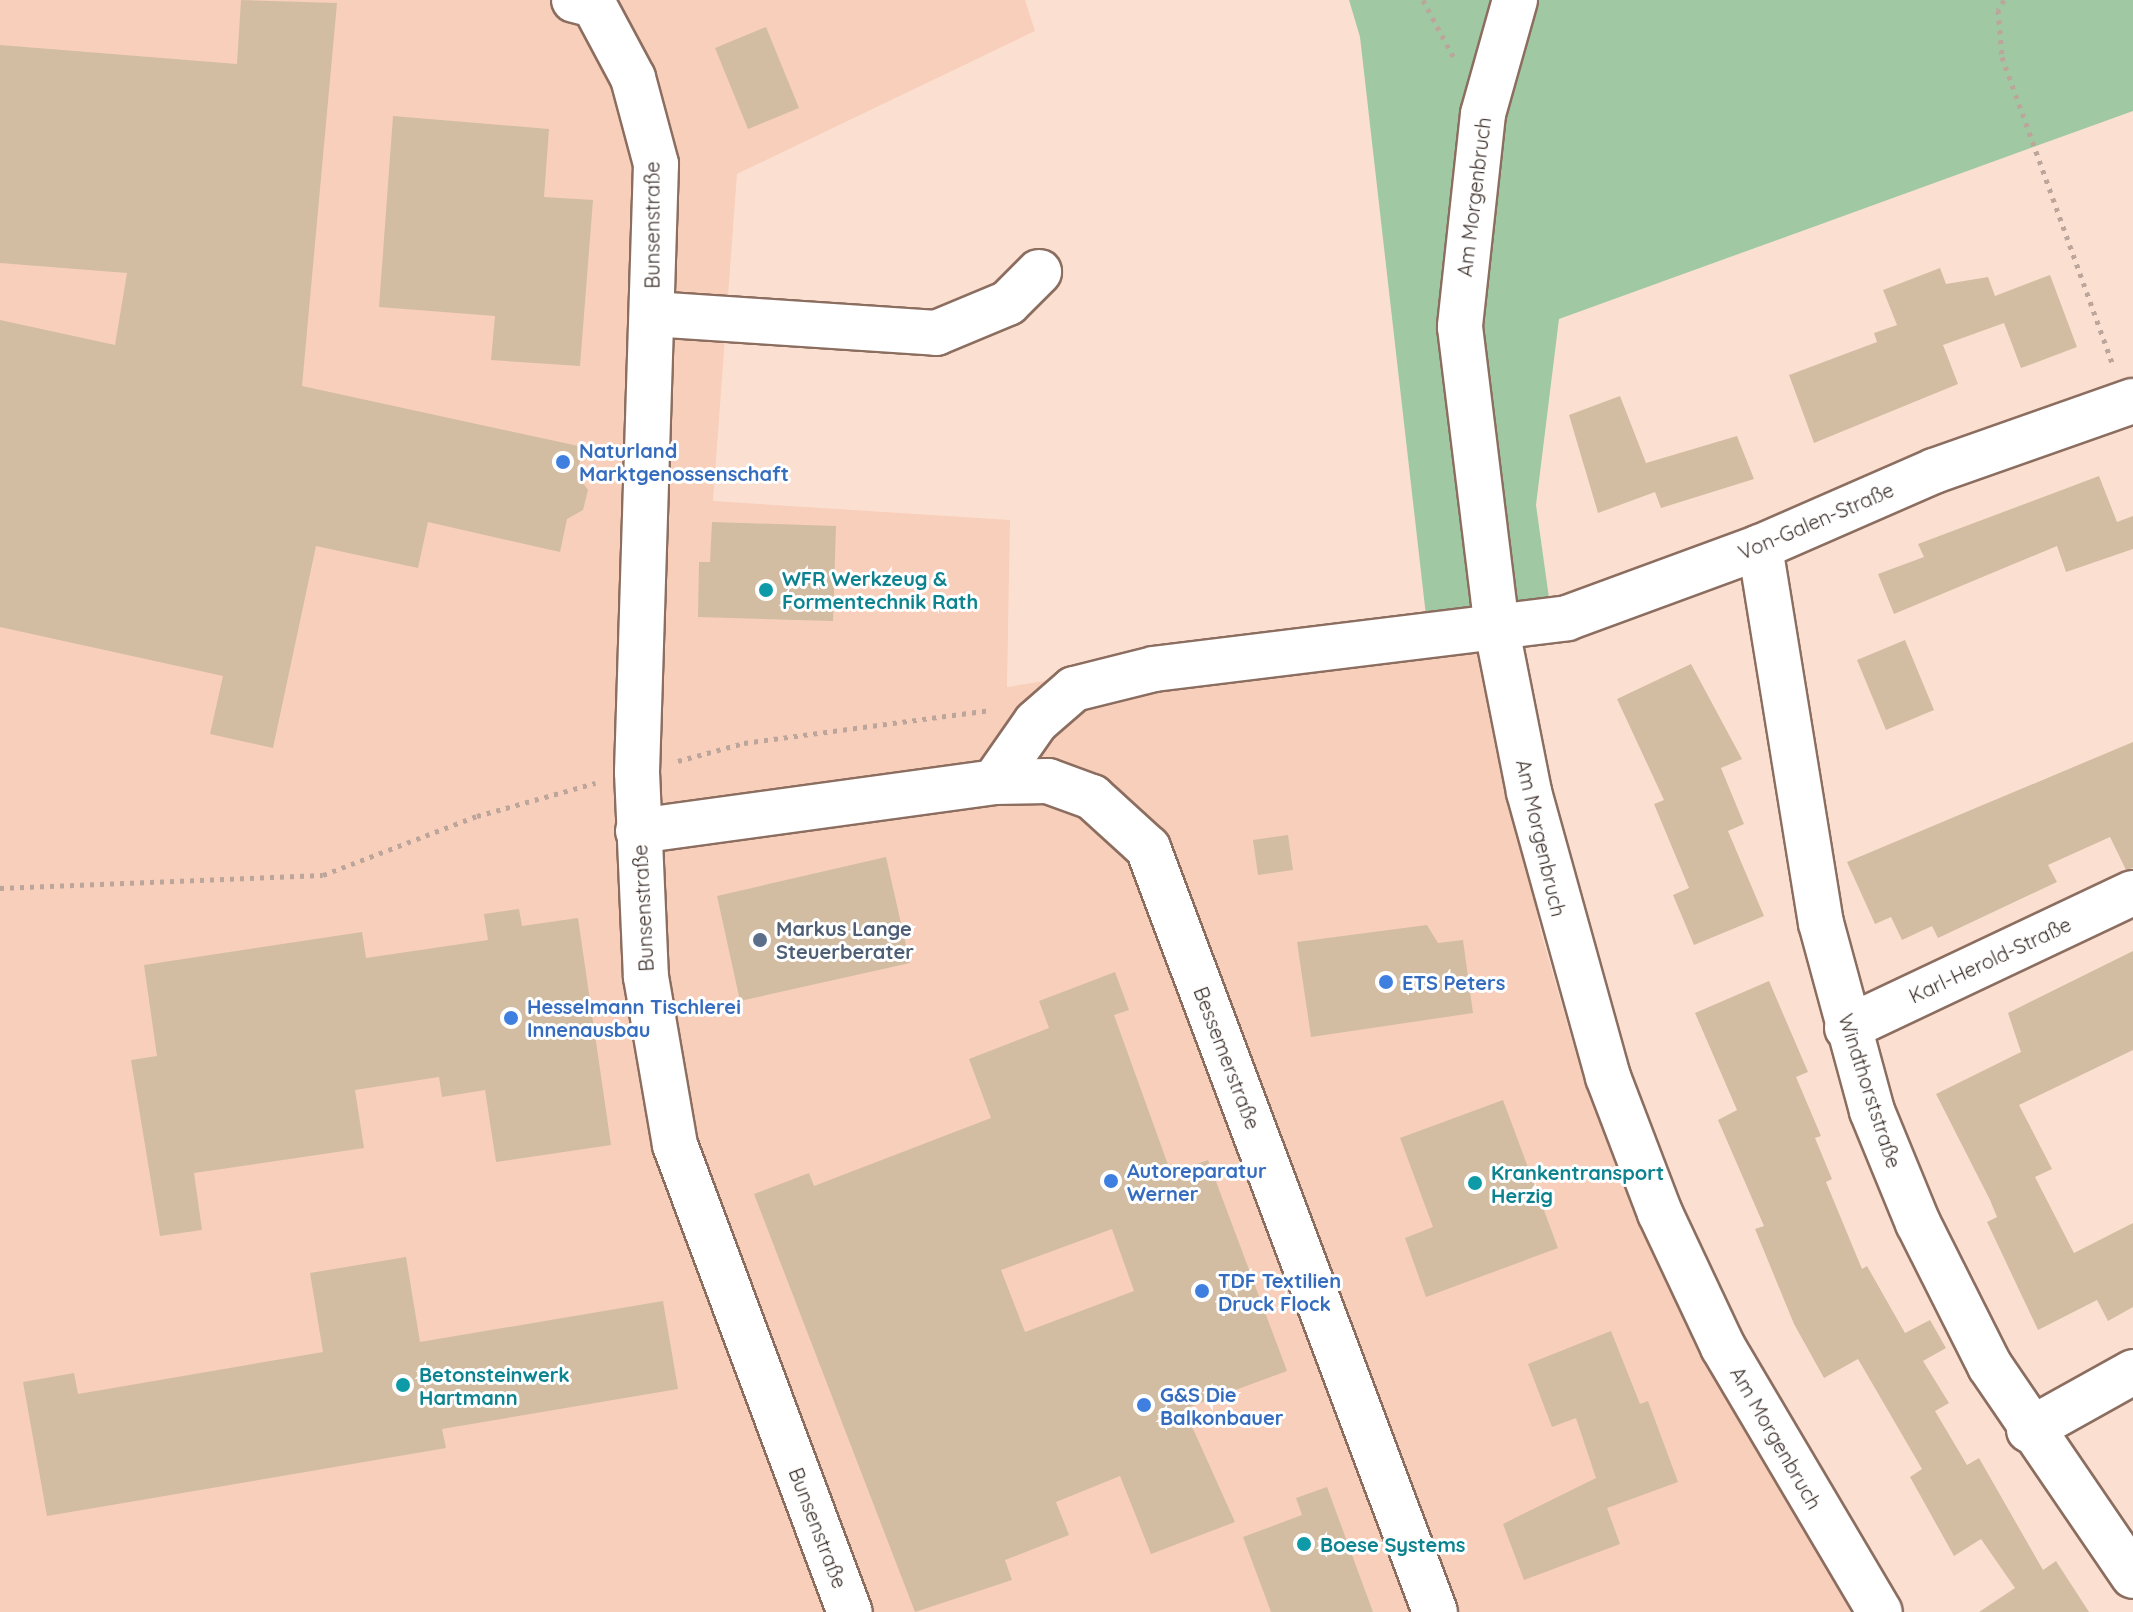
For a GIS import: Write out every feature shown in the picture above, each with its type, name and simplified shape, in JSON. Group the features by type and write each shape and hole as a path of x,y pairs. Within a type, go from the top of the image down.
{"street":[{"name":"Am Morgenbruch","path":"1515,0 1483,114 1460,327 1497,630 1562,928 1660,1213 1723,1347 1880,1612"},
{"name":"Bunsenstraße","path":"589,2 633,78 656,164 637,772 646,977 675,1145 850,1612"},
{"name":"Bunsenstraße","path":"652,314 936,333 1008,303 1039,272"},
{"name":"Von-Galen-Straße","path":"1497,630 1567,618 1760,547 1934,471 2130,402"},
{"name":"Windthorststraße","path":"1760,547 1821,923 1847,1028 1918,1223 2029,1430 2133,1576"},
{"path":"994,782 1036,722 1074,689 1154,669 1497,630"},
{"name":"Bessemerstraße","path":"638,831 994,782 1048,781 1092,797 1148,848 1435,1612"},
{"name":"Karl-Herold-Straße","path":"1847,1028 2133,893"},
{"path":"2029,1430 2133,1372"}],"path":[{"path":"2004,0 1998,10 2002,57 2130,402"},
{"path":"0,888 323,875 477,816 744,743 1001,708"}],"shaded area":[{"path":"0,0 1025,0 1035,31 737,174 713,501 1010,520 1007,687 1473,612 1541,933 1585,1085 1703,1358 1853,1612 0,1612"}],"green space":[{"path":"1349,0 2133,0 2133,111 1559,319 1536,505 1549,598 1426,616 1360,37"}],"building":[{"path":"241,0 337,3 302,386 583,447 577,475 588,490 583,510 567,519 560,552 428,522 418,568 316,546 273,748 210,734 223,676 0,627 0,320 115,345 127,273 0,263 0,45 237,64"},
{"path":"766,27 799,108 748,129 715,48"},
{"path":"393,116 549,129 544,197 593,200 580,366 491,360 495,316 379,307"},
{"path":"1940,268 1946,284 1988,277 1995,296 2050,275 2077,347 2021,368 2004,323 1943,345 1958,384 1814,443 1789,375 1877,342 1874,333 1897,325 1883,290"},
{"path":"1620,396 1646,463 1737,436 1754,479 1661,508 1655,492 1598,513 1569,415"},
{"path":"2099,476 2117,522 2133,516 2133,549 2066,572 2057,546 1894,614 1878,574 1924,557 1918,544"},
{"name":"WFR Werkzeug & Formentechnik Rath","path":"712,522 836,526 833,621 698,617 699,562 710,562"},
{"path":"1905,640 1934,710 1886,730 1857,660"},
{"path":"1691,664 1742,759 1721,768 1744,824 1728,831 1764,916 1694,945 1673,895 1689,888 1654,804 1664,800 1617,699"},
{"path":"2133,742 2133,868 2126,870 2110,837 2048,865 2057,882 1938,938 1932,926 1902,940 1891,917 1875,924 1847,862"},
{"path":"1288,835 1293,870 1258,875 1253,840"},
{"path":"886,857 910,963 740,1001 717,896"},
{"path":"519,909 522,926 578,918 611,1145 496,1162 485,1090 442,1097 439,1077 355,1090 364,1148 194,1173 202,1230 160,1236 131,1060 157,1056 144,965 362,932 366,958 488,940 484,914"},
{"name":"ETS Peters","path":"1427,925 1438,943 1463,940 1473,1013 1311,1037 1297,942"},
{"path":"2133,951 2133,1050 2019,1105 2052,1169 2035,1177 2074,1253 2133,1223 2133,1307 2108,1321 2097,1300 2038,1330 1987,1222 1997,1217 1990,1200 1936,1094 2021,1052 2008,1013"},
{"path":"1115,972 1129,1010 1114,1015 1171,1173 1208,1160 1287,1371 1184,1409 1235,1522 1151,1554 1120,1476 1056,1502 1069,1535 1005,1560 1012,1580 915,1612 754,1194 809,1173 814,1186 991,1118 969,1059 1049,1028 1039,1001","holes":["1112,1229 1134,1291 1025,1332 1001,1270"]},
{"path":"1769,981 1808,1072 1796,1077 1821,1136 1815,1138 1832,1179 1826,1182 1862,1269 1867,1266 1905,1333 1930,1320 1946,1348 1923,1361 1949,1403 1935,1411 1967,1465 1979,1458 2043,1570 2056,1561 2089,1612 1979,1612 2015,1588 1981,1539 1954,1556 1910,1477 1922,1469 1858,1359 1824,1378 1794,1324 1755,1229 1764,1226 1718,1120 1737,1110 1695,1013"},
{"name":"Krankentransport Herzig","path":"1503,1100 1558,1248 1426,1297 1405,1238 1433,1227 1400,1138"},
{"name":"Betonsteinwerk Hartmann","path":"406,1257 420,1342 663,1301 678,1389 442,1429 446,1448 47,1516 23,1382 74,1373 78,1394 323,1352 310,1273"},
{"path":"1611,1331 1640,1404 1648,1401 1678,1482 1607,1508 1620,1544 1524,1580 1503,1524 1596,1478 1576,1418 1552,1427 1528,1364"},
{"name":"Boese Systems","path":"1327,1487 1373,1612 1271,1612 1243,1537 1302,1515 1296,1498"}],"place":[{"name":"Naturland Marktgenossenschaft","path":"563,462"},
{"name":"WFR Werkzeug & Formentechnik Rath","path":"766,590"},
{"name":"Markus Lange Steuerberater","path":"760,940"},
{"name":"ETS Peters","path":"1386,982"},
{"name":"Hesselmann Tischlerei Innenausbau","path":"511,1018"},
{"name":"Autoreparatur Werner","path":"1111,1181"},
{"name":"Krankentransport Herzig","path":"1475,1183"},
{"name":"TDF Textilien Druck Flock","path":"1202,1291"},
{"name":"Betonsteinwerk Hartmann","path":"403,1385"},
{"name":"G&S Die Balkonbauer","path":"1144,1405"},
{"name":"Boese Systems","path":"1304,1544"}]}
